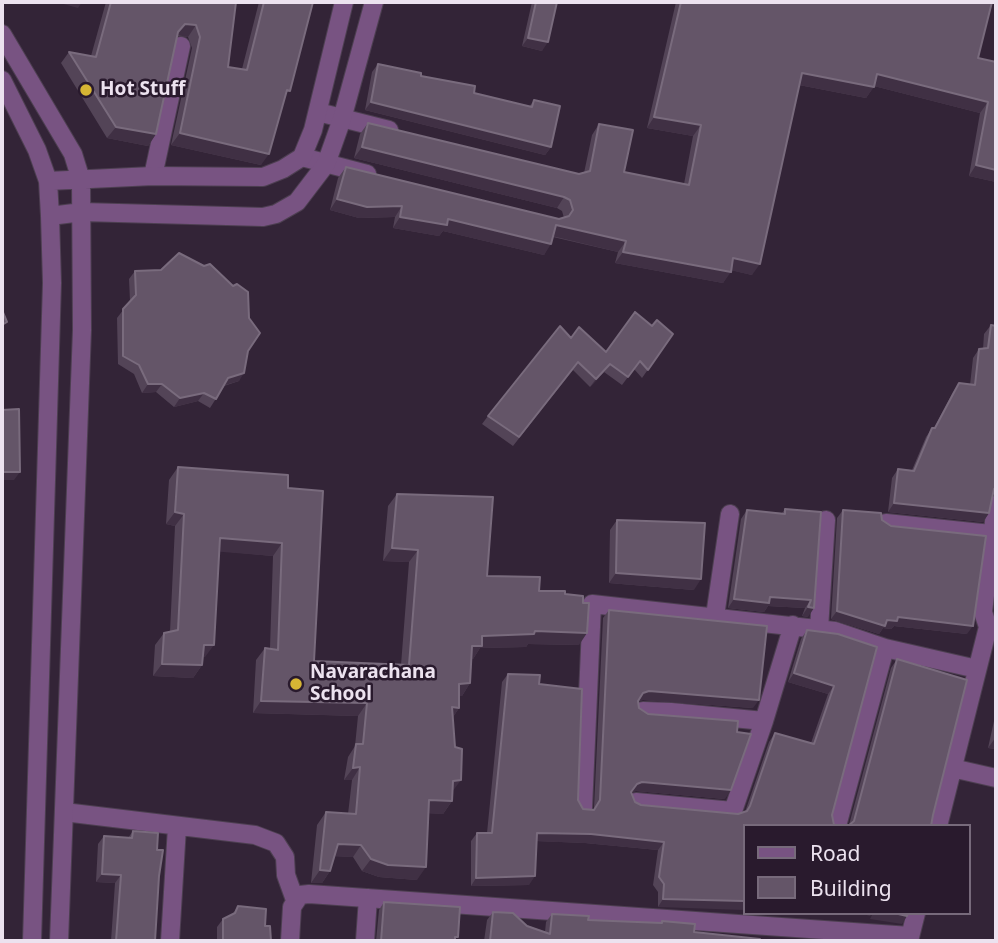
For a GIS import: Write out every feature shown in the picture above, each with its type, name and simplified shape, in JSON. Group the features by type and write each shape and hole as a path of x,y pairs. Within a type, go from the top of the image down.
{"street":[{"path":"48,181 153,176 263,177 283,169 302,157 318,112 344,2"},
{"path":"50,216 82,212 263,216 276,214 297,202 326,164 342,119 374,2"},
{"path":"2,34 73,154 81,180 82,330 59,941"},
{"path":"153,176 181,46"},
{"path":"2,80 37,150 48,181 50,216 52,283 33,941"},
{"path":"318,112 410,135"},
{"path":"302,157 380,177"},
{"path":"938,824 977,669 992,627 984,612 996,505"},
{"path":"715,616 730,514"},
{"path":"818,629 826,520"},
{"path":"886,523 991,534"},
{"path":"583,808 592,604 835,631 886,648 977,669"},
{"path":"636,802 733,811 793,625"},
{"path":"838,824 886,648"},
{"path":"40,678 68,679"},
{"path":"643,711 764,721"},
{"path":"952,768 996,778"},
{"path":"64,812 255,835 276,843 285,856 286,875 295,900"},
{"path":"170,941 177,827"},
{"path":"290,941 292,907 300,895 309,894 779,934 811,921 910,939 916,915"},
{"path":"365,941 368,898"}],"building":[{"path":"111,2 236,2 228,67 247,70 264,2 313,2 290,91 287,90 269,154 180,133 200,37 196,25 185,24 178,32 156,134 116,127 69,52 96,57"},
{"path":"536,2 557,2 548,42 528,38"},
{"path":"681,2 992,2 978,58 996,62 996,170 976,165 988,102 877,74 874,87 802,73 760,264 733,258 731,272 623,252 626,241 556,225 551,244 448,219 447,225 400,217 402,206 367,207 337,199 346,167 559,219 569,216 573,210 570,200 564,197 362,147 368,123 579,174 590,171 599,124 633,130 624,172 689,185 701,125 654,117"},
{"path":"378,64 421,73 421,76 475,86 474,93 532,107 534,100 560,106 551,147 371,102"},
{"path":"179,253 204,266 210,264 233,286 237,284 248,292 249,318 260,333 248,351 244,373 228,378 216,399 204,393 180,398 162,384 148,384 139,365 123,356 123,309 136,295 135,271 161,270"},
{"path":"2,310 7,322 2,325"},
{"path":"635,312 652,326 657,320 673,334 648,370 640,361 628,377 610,364 596,379 578,362 519,437 488,416 560,326 571,338 579,327 606,352"},
{"path":"991,325 996,326 996,488 989,513 894,503 898,469 914,471 932,428 935,428 959,383 975,385 979,349 988,348"},
{"path":"19,409 20,472 2,472 2,410"},
{"path":"178,467 288,475 288,488 323,491 314,661 409,665 418,550 392,548 397,494 493,497 487,576 540,577 539,591 565,591 565,594 583,596 583,603 589,603 587,633 535,631 534,634 482,636 482,646 472,646 470,683 459,684 459,708 452,707 455,747 462,749 461,780 453,781 452,801 429,800 426,867 388,865 371,859 361,845 338,844 330,871 320,870 326,812 356,814 360,767 353,768 356,744 363,744 367,703 261,701 265,648 278,650 282,543 220,538 214,645 204,645 202,665 162,664 164,633 178,630 184,514 175,512"},
{"path":"785,509 821,512 814,608 808,607 811,600 770,597 769,603 734,599 747,510 785,514"},
{"path":"843,510 881,513 882,520 891,526 986,536 973,626 898,617 897,621 887,620 885,626 837,611"},
{"path":"617,520 705,523 701,579 616,573"},
{"path":"609,610 767,626 759,700 649,691 643,693 638,701 639,708 648,714 738,721 737,732 751,734 731,790 642,782 631,792 635,802 641,805 738,814 747,811 775,733 814,744 834,686 794,673 807,630 838,634 877,647 832,815 834,824 743,824 743,901 663,899 664,884 659,877 664,842 591,834 537,833 535,876 476,878 477,833 492,833 508,674 540,675 539,684 582,689 578,800 583,809 594,810 600,800"},
{"path":"897,659 967,680 931,824 850,824 854,821"},
{"path":"133,831 158,833 157,850 163,850 155,941 116,941 121,875 102,874 104,836 132,838"},
{"path":"384,902 460,907 458,937 455,937 455,941 381,941"},
{"path":"238,906 266,909 265,926 270,926 271,941 223,941 223,919 235,913"},
{"path":"493,912 513,913 527,926 550,934 552,914 589,916 588,920 695,924 694,932 760,941 490,941"}],"place":[{"name":"Hot Stuff","path":"86,90"},
{"name":"Navarachana School","path":"296,684"}]}
